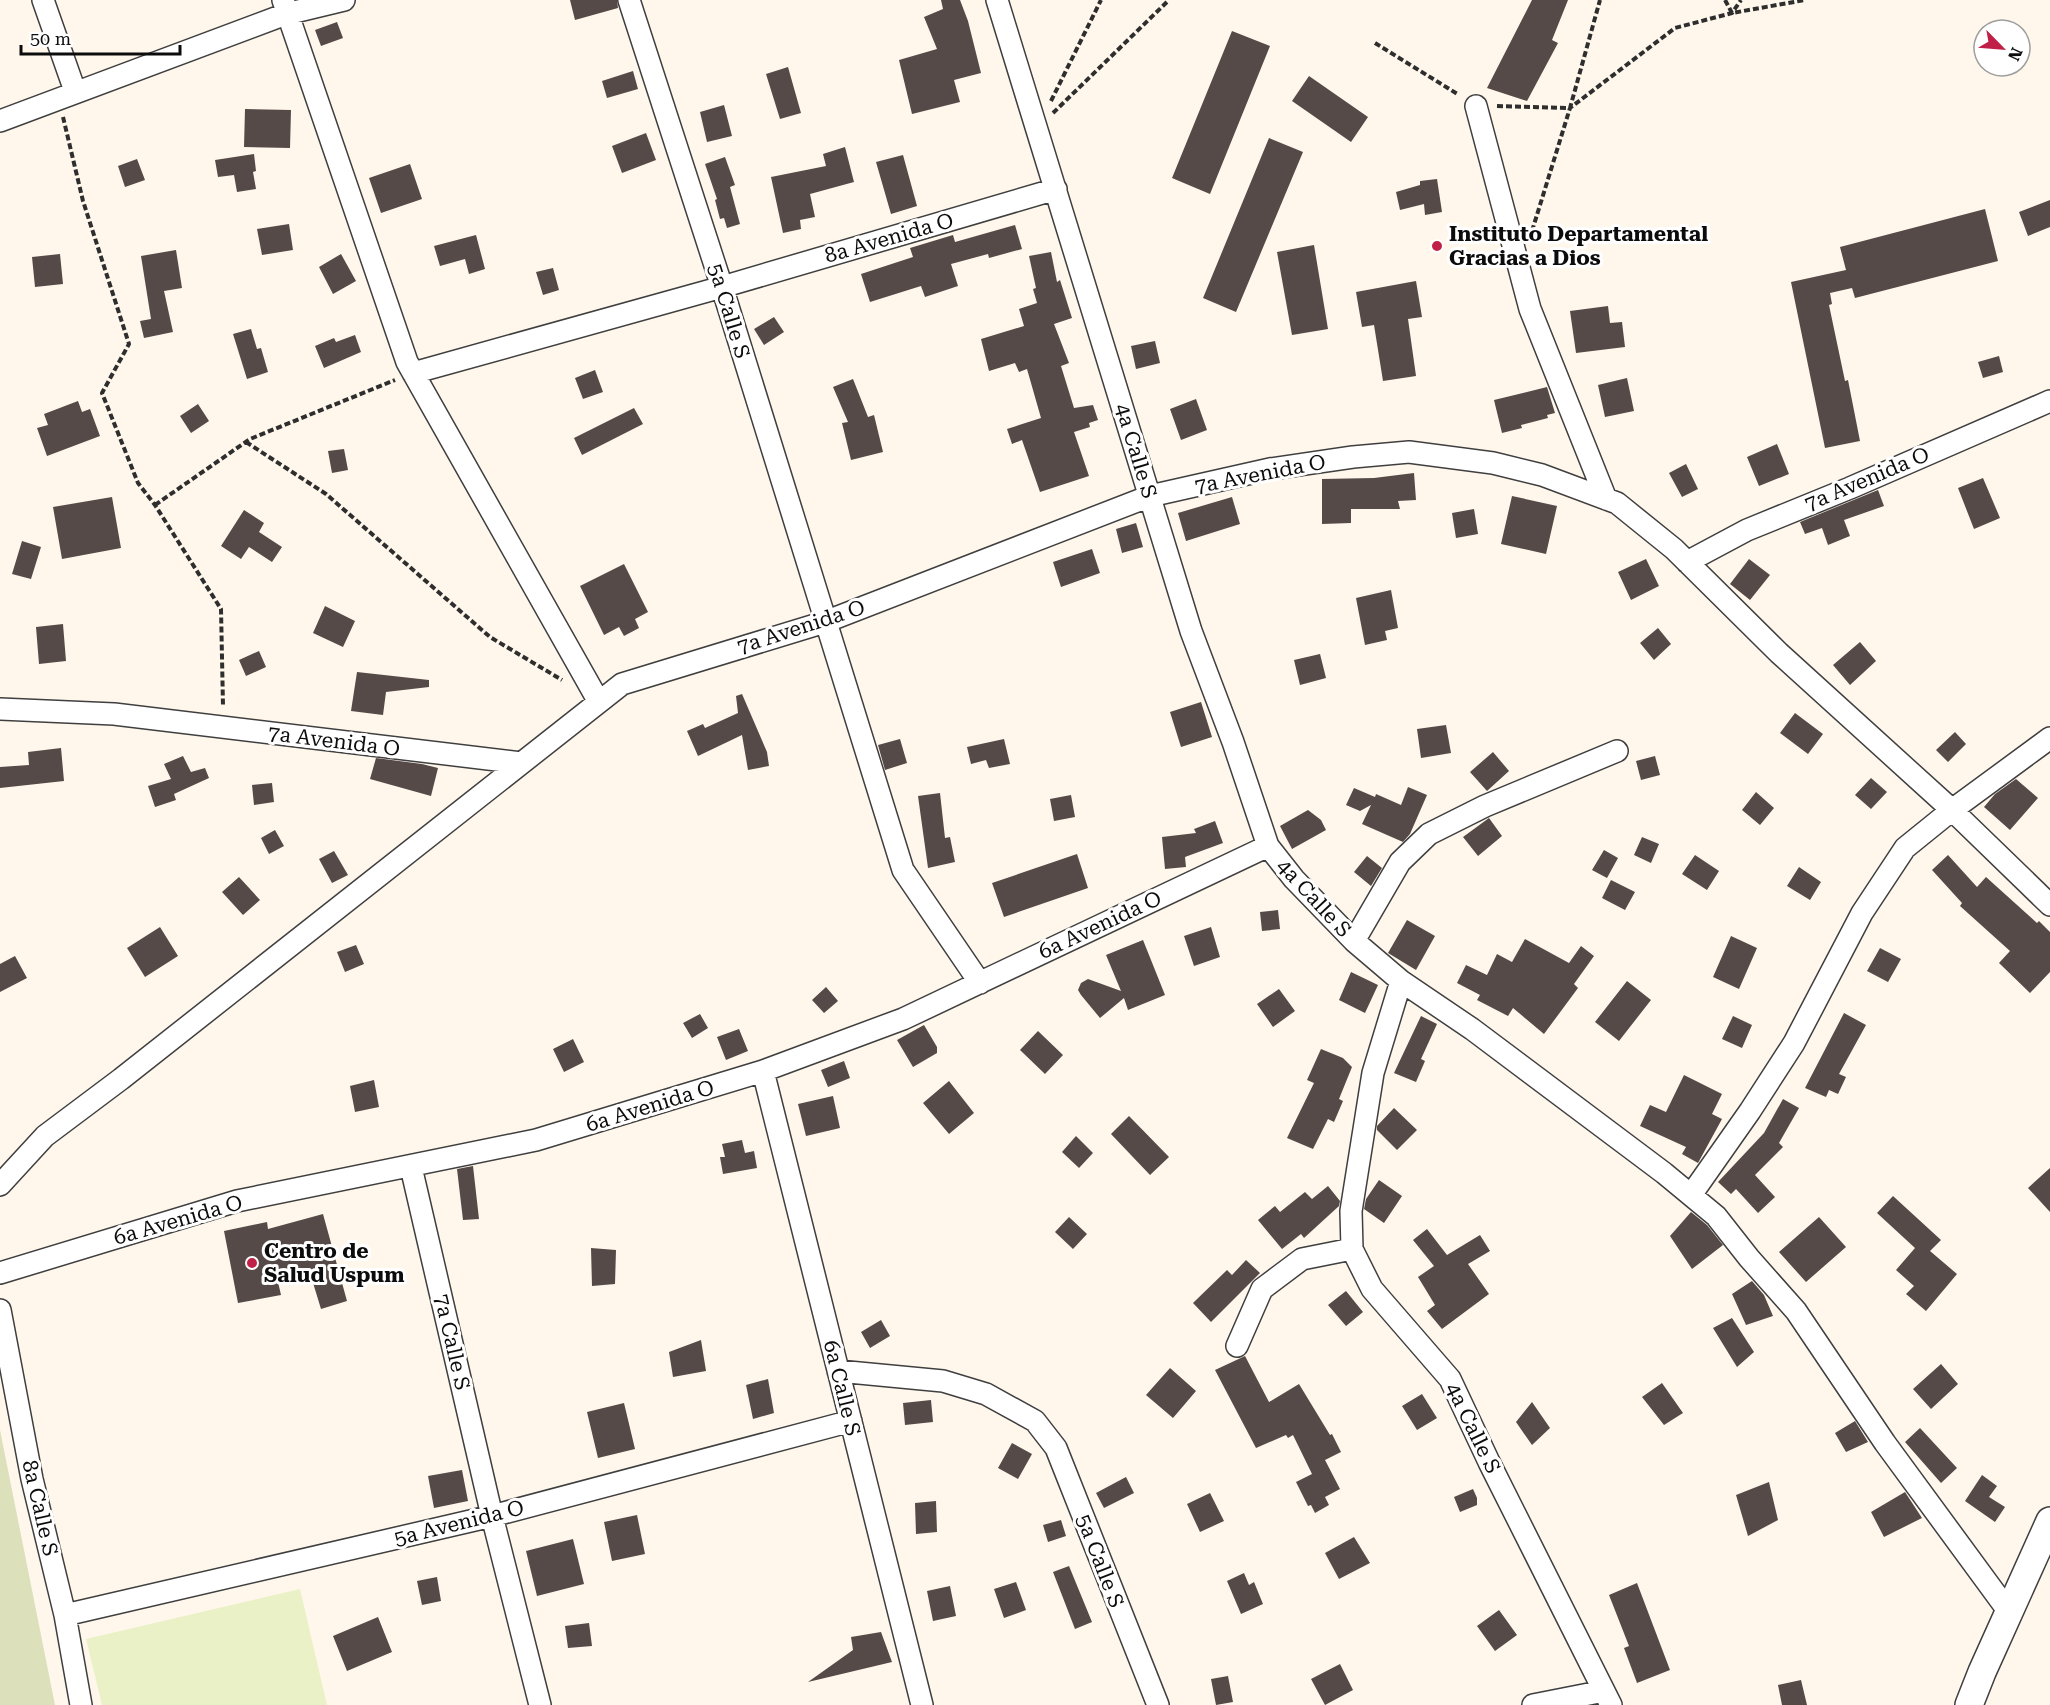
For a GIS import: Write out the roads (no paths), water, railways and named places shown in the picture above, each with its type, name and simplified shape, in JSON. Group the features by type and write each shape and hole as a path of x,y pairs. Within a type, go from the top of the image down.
{"street":[{"path":"43,0 67,95"},
{"path":"0,121 285,7 344,0"},
{"name":"5a Calle S","path":"629,0 722,287 903,870 980,983"},
{"name":"4a Calle S","path":"997,0 1191,631 1233,742 1268,846 1294,879 1354,941 1401,981 1373,1073 1351,1212 1352,1249 1372,1289 1450,1379 1607,1698"},
{"path":"285,7 407,362 599,702"},
{"path":"1476,106 1530,309 1606,499"},
{"name":"8a Avenida O","path":"413,373 722,287 1056,189"},
{"name":"7a Avenida O","path":"1687,562 1747,530 2050,401"},
{"name":"7a Avenida O","path":"0,709 114,714 520,763 622,684 825,622 1150,496 1270,469 1353,457 1409,452 1493,463 1542,475 1617,503 1674,549 1779,653 1952,810 2050,905"},
{"path":"1691,1195 1794,1043 1862,913 1905,848 1952,810 2050,738"},
{"path":"1354,941 1400,862 1429,834 1485,806 1617,752"},
{"path":"0,1185 45,1136 121,1079 520,763"},
{"name":"6a Avenida O","path":"0,1273 237,1201 536,1140 763,1071 903,1019 1268,846"},
{"path":"1401,981 1472,1029 1654,1166 1716,1216 1749,1258 1796,1311 1885,1443 2009,1612"},
{"name":"6a Calle S","path":"763,1071 922,1705"},
{"name":"7a Calle S","path":"411,1167 492,1516 540,1705"},
{"path":"1237,1346 1262,1289 1302,1260 1352,1249"},
{"name":"8a Calle S","path":"0,1310 32,1479 64,1615 81,1705"},
{"name":"5a Calle S","path":"838,1371 890,1374 943,1381 986,1394 1035,1421 1056,1448 1158,1705"},
{"name":"5a Avenida O","path":"64,1615 492,1516 851,1421"},
{"path":"1969,1705 2050,1521"},
{"path":"1533,1705 1607,1698"}],"place":[{"name":"Instituto Departamental Gracias a Dios","path":"1437,246"},
{"name":"Centro de Salud Uspum","path":"252,1263"}]}
